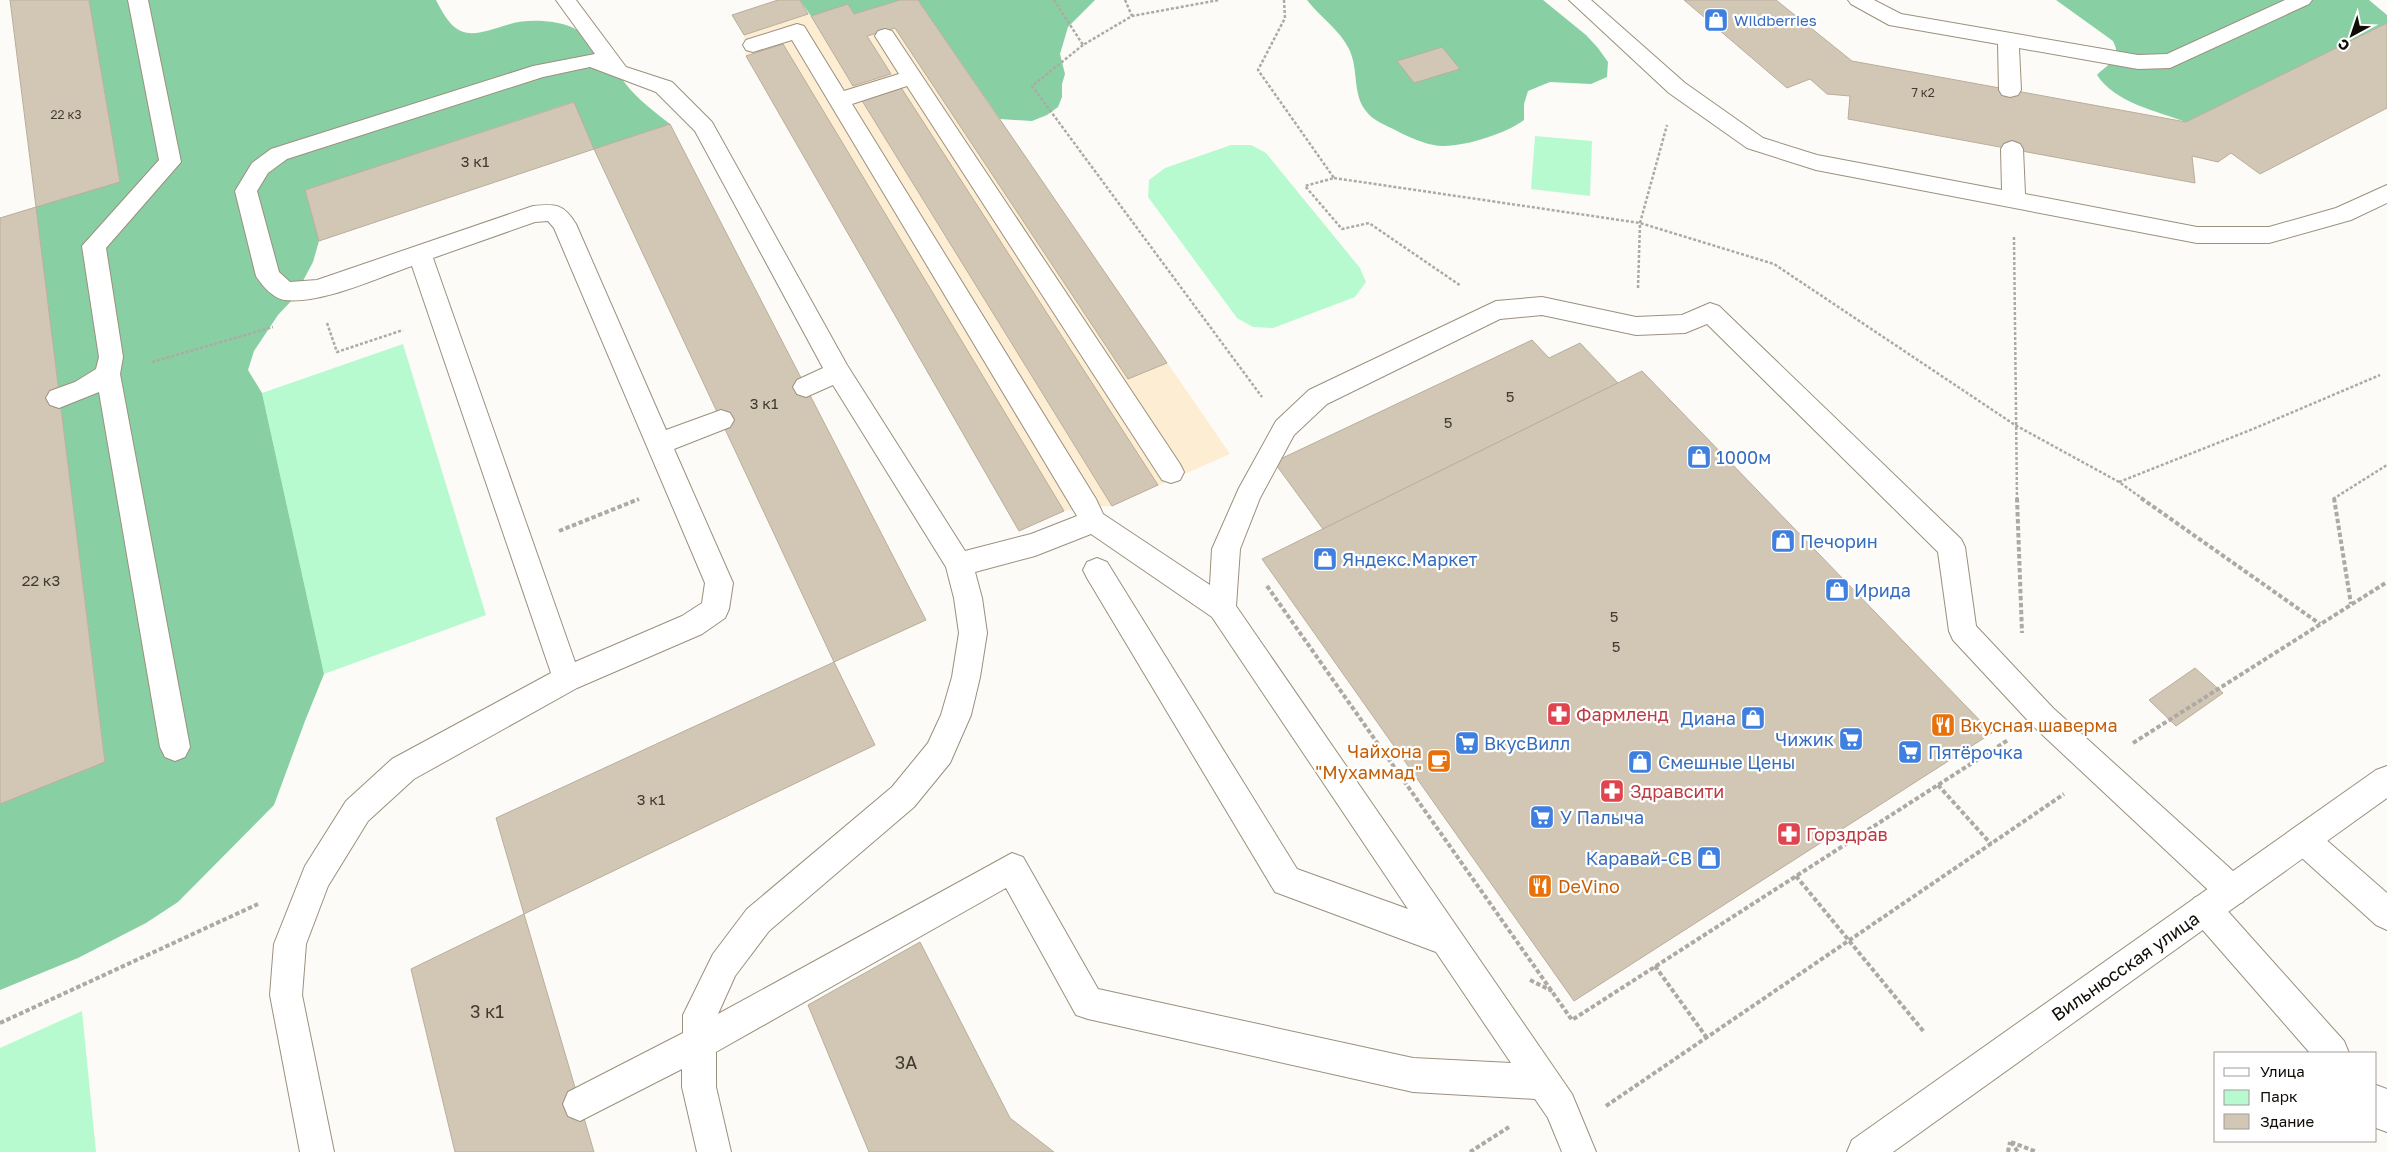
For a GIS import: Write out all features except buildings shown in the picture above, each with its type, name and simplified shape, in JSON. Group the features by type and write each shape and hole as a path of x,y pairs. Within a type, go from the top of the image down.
{"street":[{"path":"138,0 170,162 94,246 111,357 108,374 175,746"},
{"path":"566,0 619,72"},
{"path":"1579,0 1677,88 1755,143 1816,162 2198,235 2269,235 2344,214 2387,193"},
{"path":"1858,0 1896,20 2138,62 2170,61 2302,0"},
{"path":"753,45 797,31 1087,507 1093,521 1222,608 1551,1094 1579,1152"},
{"path":"885,36 1171,472"},
{"path":"2008,38 2010,90"},
{"path":"317,1152 286,995 290,944 316,877 357,811 403,769 567,680 692,625 715,609 719,583 564,224 553,212 533,214 318,289 285,291 268,276 246,191 260,168 279,154 540,71 592,60 619,72 664,87 704,127 838,372 959,564 968,598 973,633 966,678 956,714 939,753 903,797 758,920 724,965 700,1015 699,1087 714,1152"},
{"path":"840,100 911,77"},
{"path":"2012,149 2014,200"},
{"path":"420,254 567,680"},
{"path":"1222,608 1226,549 1248,496 1285,428 1318,398 1496,310 1542,306 1636,326 1685,324 1710,312 1951,547 1963,631 2043,716 2095,767 2232,891"},
{"path":"806,387 838,372"},
{"path":"59,398 84,389 108,374"},
{"path":"659,444 721,420"},
{"path":"959,564 1035,545 1093,521"},
{"path":"1097,570 1286,881 1446,939"},
{"name":"Вильнюсская улица","path":"1864,1152 2387,780"},
{"path":"2304,840 2387,914"},
{"path":"580,1104 699,1043 1012,868 1088,1003 1413,1075 1551,1094"},
{"path":"2205,909 2331,1052"},
{"path":"2377,1103 2387,1115"}],"path":[{"path":"1054,0 1083,45"},
{"path":"1125,0 1132,16"},
{"path":"1219,0 1132,16 1083,45 1032,86 1285,428"},
{"path":"1284,0 1284,18 1258,70 1334,178"},
{"path":"1636,326 1640,223 1677,88"},
{"path":"1496,310 1369,223 1342,229 1305,186 1334,178 1640,223 1774,264 2015,425 2119,482 2320,624"},
{"path":"2014,200 2015,425 2024,696"},
{"path":"108,374 275,327"},
{"path":"2119,482 2253,429 2380,375"},
{"path":"2351,604 2333,498 2387,465"},
{"path":"1261,578 1572,1020 2043,716"},
{"path":"1938,784 1991,844"},
{"path":"1796,876 1924,1032"},
{"path":"0,1023 316,877"},
{"path":"1470,1152 1512,1125 1551,1094 1604,1107 1849,942"},
{"path":"1655,966 1707,1038"},
{"path":"2008,1152 2010,1142"},
{"path":"2010,1142 2018,1152"},
{"path":"2010,1142 2037,1152"}],"shaded area":[{"path":"778,0 848,4 918,0 1230,454 1112,506 1087,507 1064,511 1019,531 746,56 744,35 732,15"}],"green space":[{"path":"89,0 436,0 451,24 458,30 466,33 485,31 523,21 560,23 575,29 600,49 635,94 670,124 594,149 573,102 305,190 319,241 313,262 294,298 278,315 254,351 248,370 262,393 324,674 274,805 178,902 146,923 78,958 0,990 0,804 105,761 36,207 120,181"},
{"path":"800,0 900,0 854,14 848,4 811,16"},
{"path":"918,0 1095,0 1068,27 1060,54 1065,74 1062,84 1062,97 1058,107 1047,115 1032,121 1000,119"},
{"path":"1307,0 1543,0 1586,35 1598,48 1608,62 1607,77 1591,84 1550,82 1528,91 1524,104 1524,120 1505,131 1467,143 1443,146 1429,144 1384,125 1368,114 1359,97 1354,65 1349,49 1335,30"},
{"path":"2056,0 2369,0 2387,15 2387,23 2186,122 2137,105 2114,93 2105,85 2097,75 2115,57 2116,48 2113,41"},
{"path":"1535,136 1592,141 1590,196 1531,189"},
{"path":"1231,145 1251,145 1266,153 1360,268 1366,282 1355,297 1273,328 1253,327 1237,318 1148,197 1149,180 1165,168"},
{"path":"403,344 486,615 324,674 262,393"},
{"path":"82,1011 96,1152 0,1152 0,1048"}],"place":[{"name":"Wildberries","path":"1716,20"},
{"name":"1000м","path":"1699,457"},
{"name":"Печорин","path":"1783,541"},
{"name":"Яндекс.Маркет","path":"1325,559"},
{"name":"Ирида","path":"1837,590"},
{"name":"Фармленд","path":"1559,714"},
{"name":"Диана","path":"1753,718"},
{"name":"Вкусная шаверма","path":"1943,725"},
{"name":"Чижик","path":"1851,739"},
{"name":"ВкусВилл","path":"1467,743"},
{"name":"Пятёрочка","path":"1910,752"},
{"name":"Чайхона \"Мухаммад\"","path":"1439,761"},
{"name":"Смешные Цены","path":"1640,762"},
{"name":"Здравсити","path":"1612,791"},
{"name":"У Палыча","path":"1542,817"},
{"name":"Горздрав","path":"1789,834"},
{"name":"Каравай-СВ","path":"1709,858"},
{"name":"DeVino","path":"1540,886"}]}
